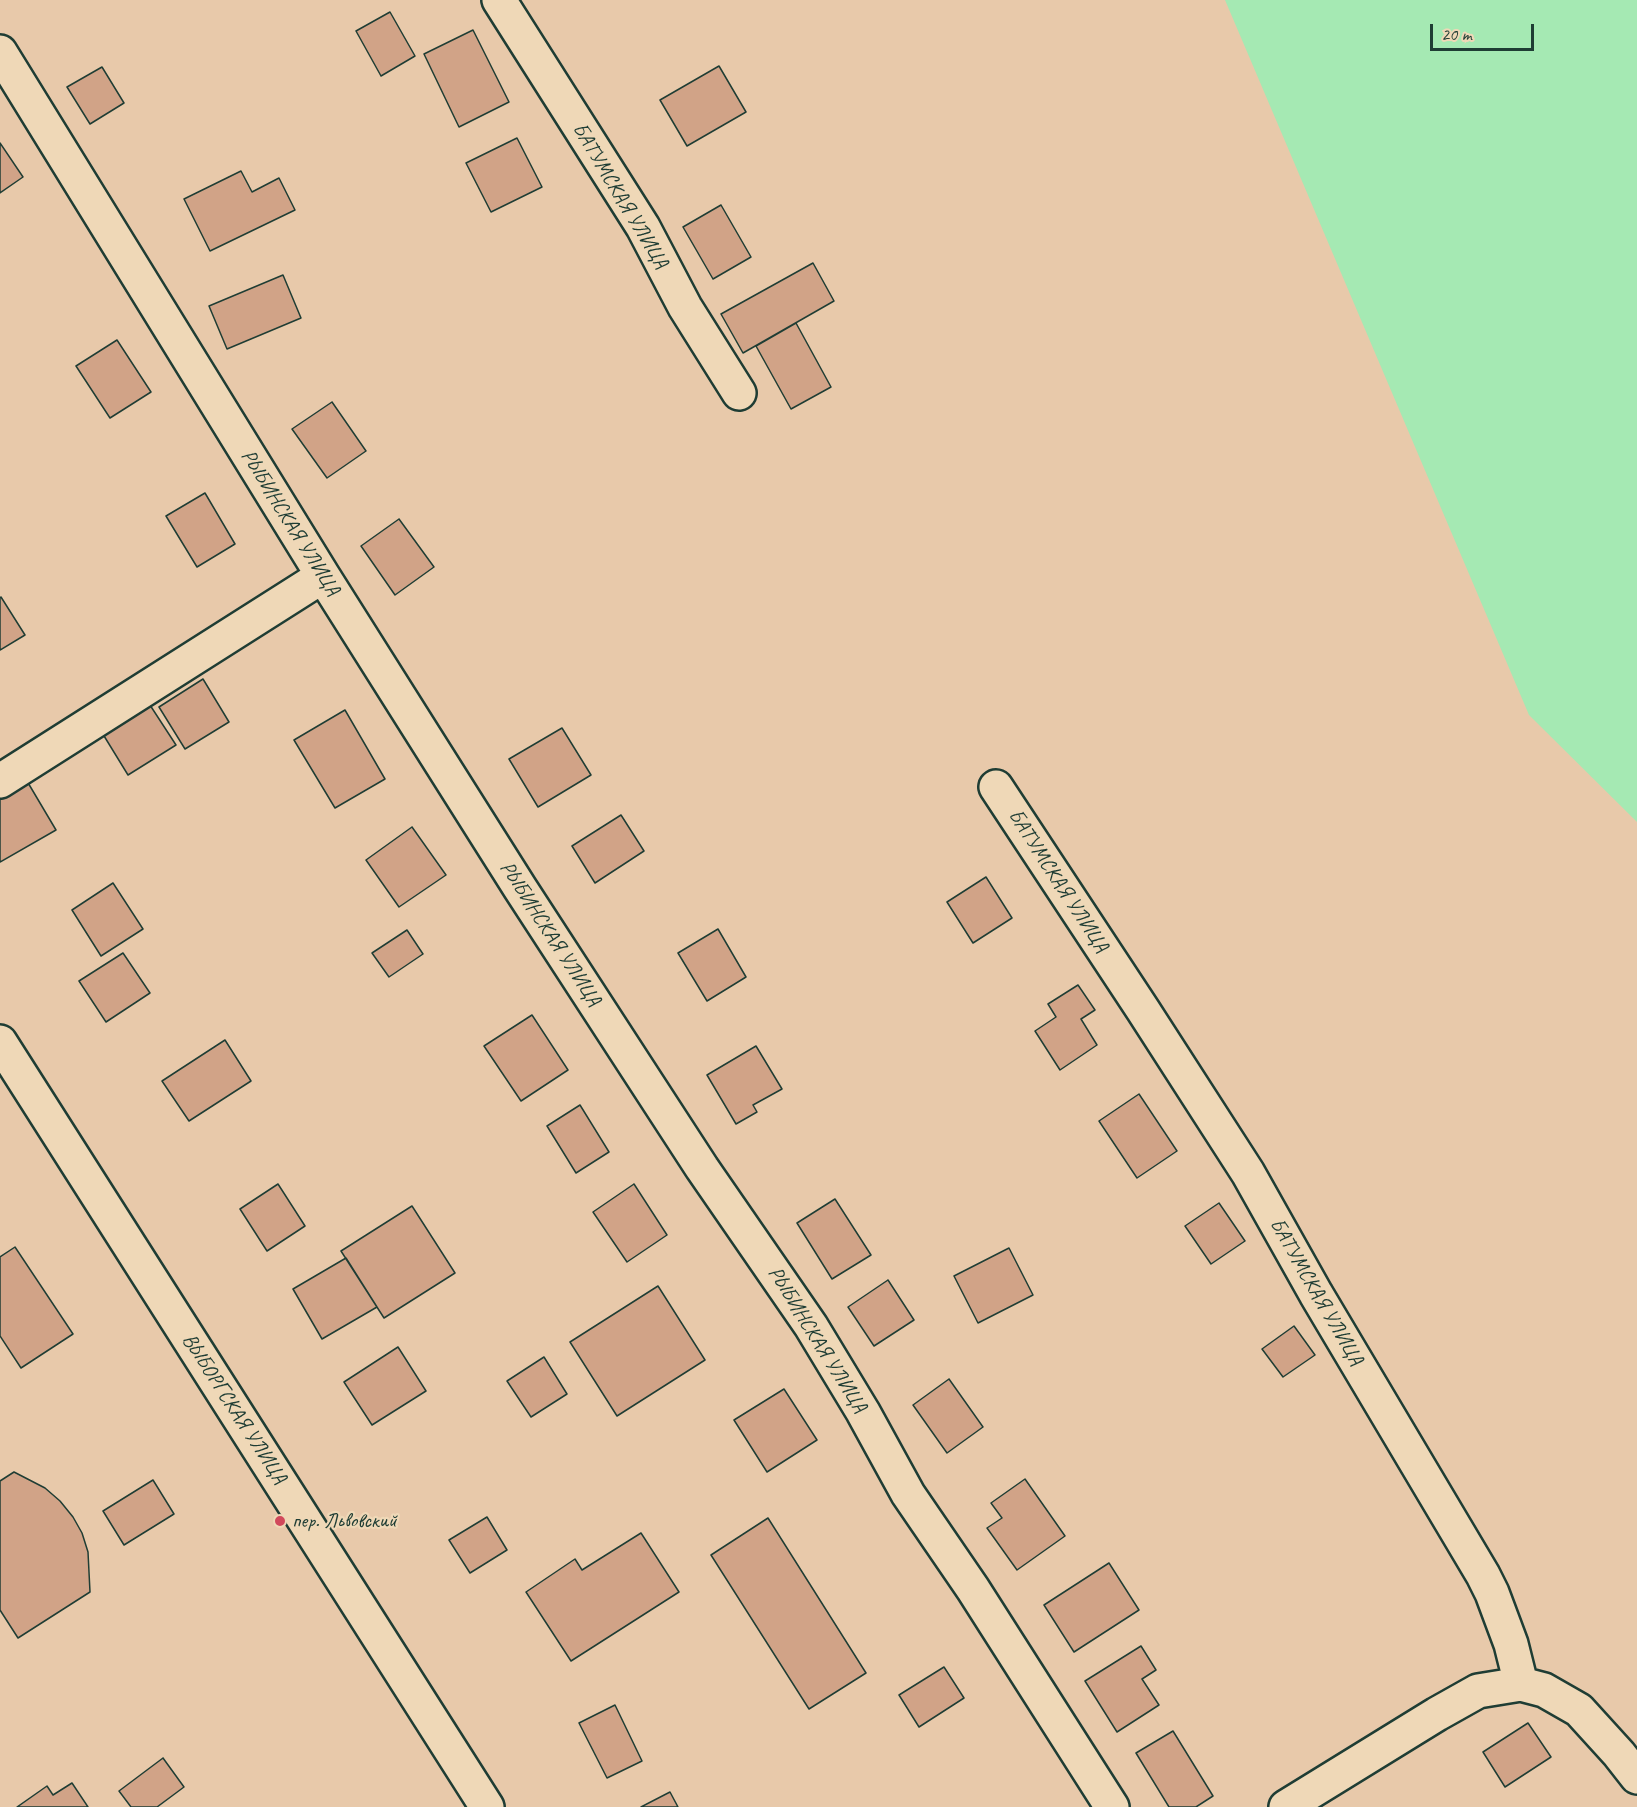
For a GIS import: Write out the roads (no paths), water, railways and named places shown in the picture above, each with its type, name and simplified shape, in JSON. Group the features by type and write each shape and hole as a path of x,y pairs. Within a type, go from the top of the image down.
{"street":[{"name":"БАТУМСКАЯ УЛИЦА","path":"498,0 643,228 685,307 739,393"},
{"name":"РЫБИНСКАЯ УЛИЦА","path":"0,52 323,576 526,898 696,1158 811,1326 863,1412 908,1494 973,1589 1112,1807"},
{"path":"0,781 323,576"},
{"name":"БАТУМСКАЯ УЛИЦА","path":"996,787 1248,1173 1316,1294 1484,1575 1511,1644 1521,1684"},
{"name":"ВЫБОРГСКАЯ УЛИЦА","path":"0,1042 487,1807"},
{"path":"1286,1807 1478,1691 1521,1684 1544,1690 1579,1710 1637,1777"}],"place":[{"name":"пер. Львовский","path":"280,1521"}]}
